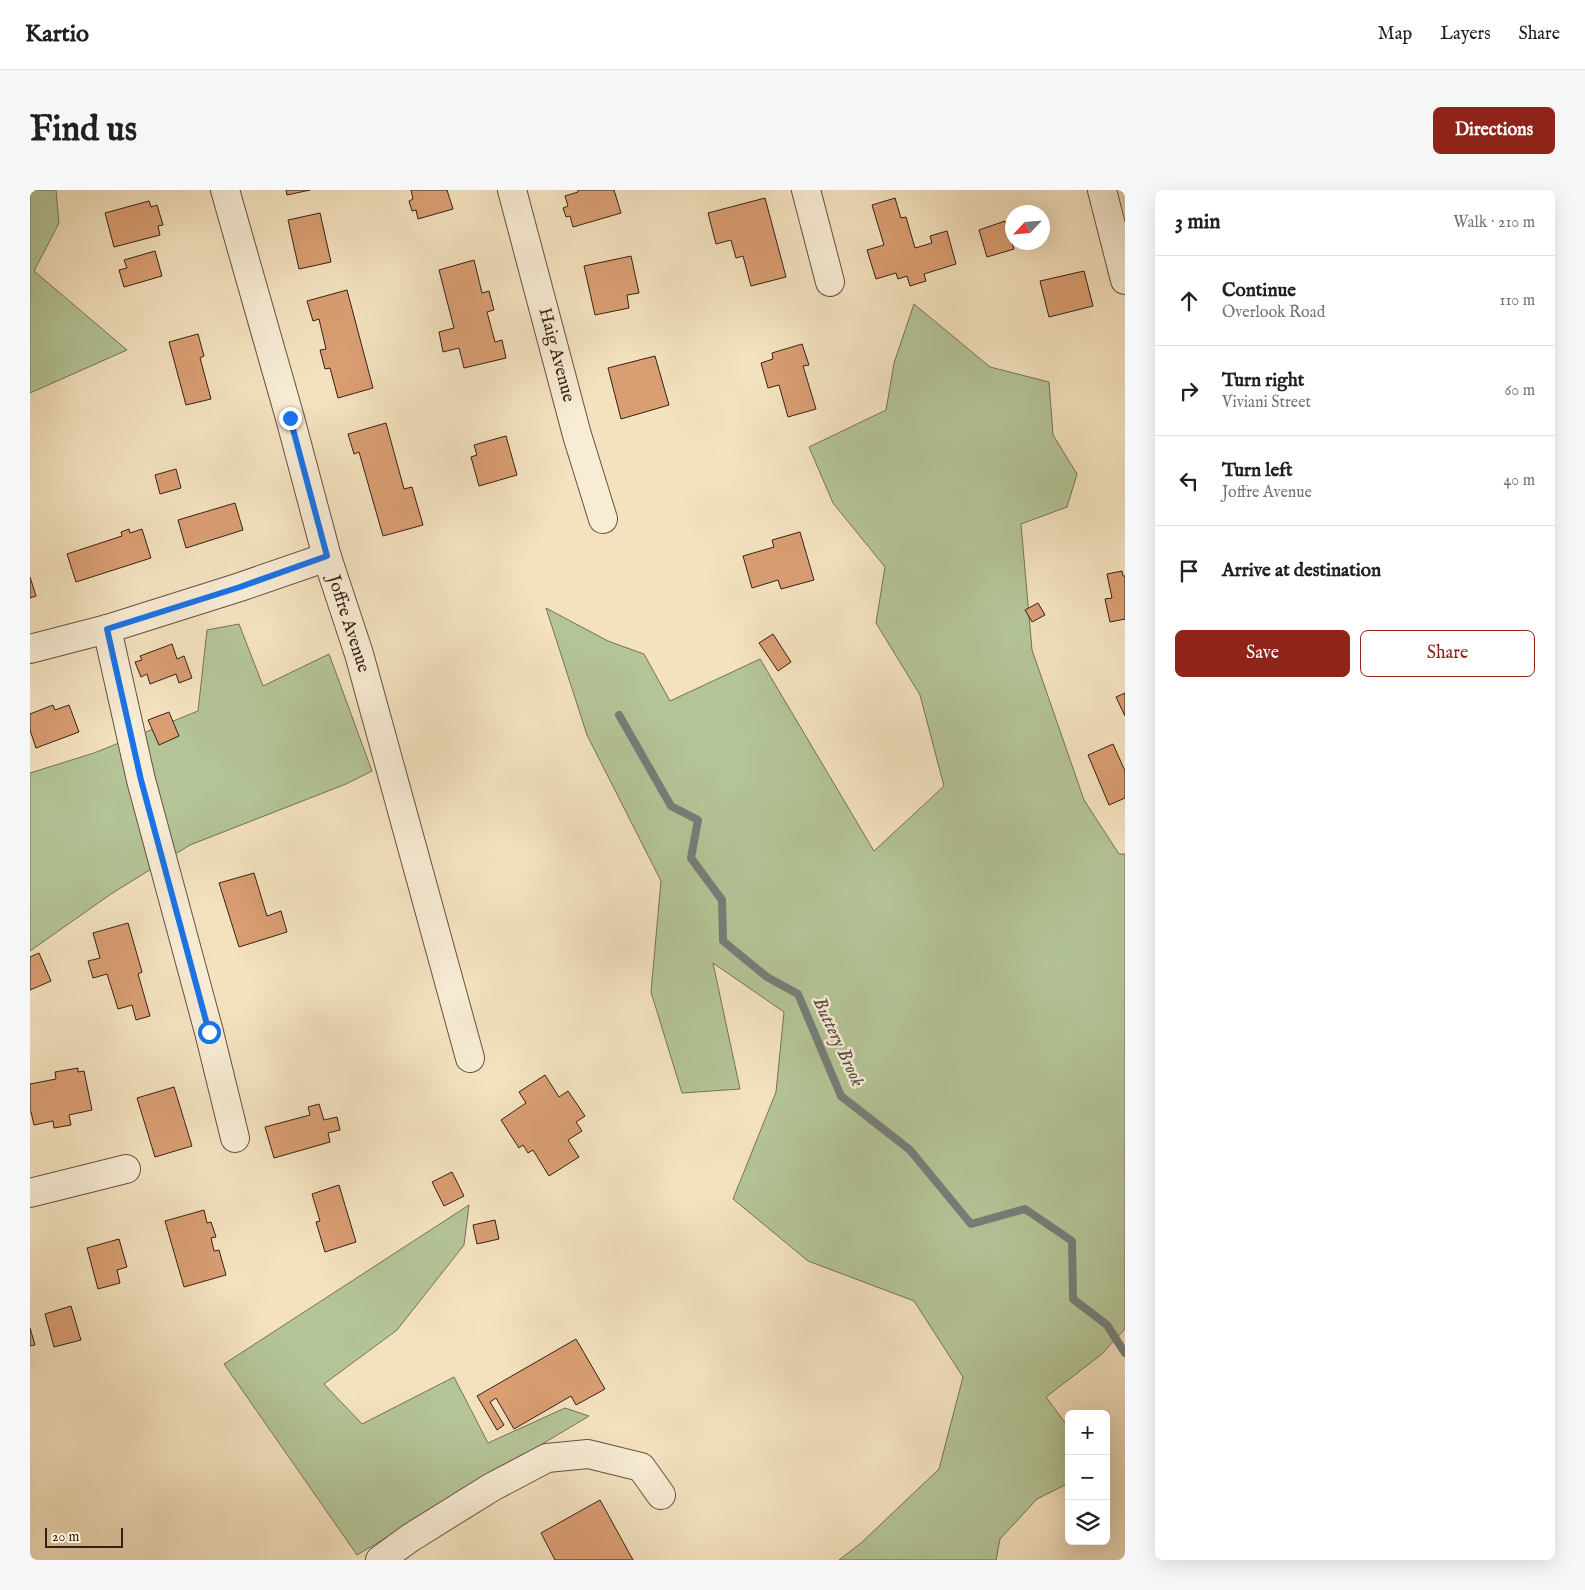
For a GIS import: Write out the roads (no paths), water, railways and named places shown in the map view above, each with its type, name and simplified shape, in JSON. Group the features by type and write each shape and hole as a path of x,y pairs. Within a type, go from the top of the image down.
{"street":[{"name":"Joffre Avenue","path":"225,190 327,556 359,654 470,1058"},
{"name":"Haig Avenue","path":"512,190 577,435 603,519"},
{"path":"806,190 830,282"},
{"path":"1102,190 1125,280"},
{"path":"30,649 107,629 240,587 327,556"},
{"path":"107,629 141,780 209,1032 235,1138"},
{"path":"30,1193 126,1169"},
{"path":"380,1560 410,1538 492,1487 547,1458 588,1454 641,1467 661,1495"}],"waterway":[{"name":"Buttery Brook","path":"619,715 671,806 698,820 691,858 722,900 723,941 767,977 798,994 841,1096 910,1150 971,1224 1025,1209 1072,1241 1073,1299 1107,1325 1125,1353"}]}
